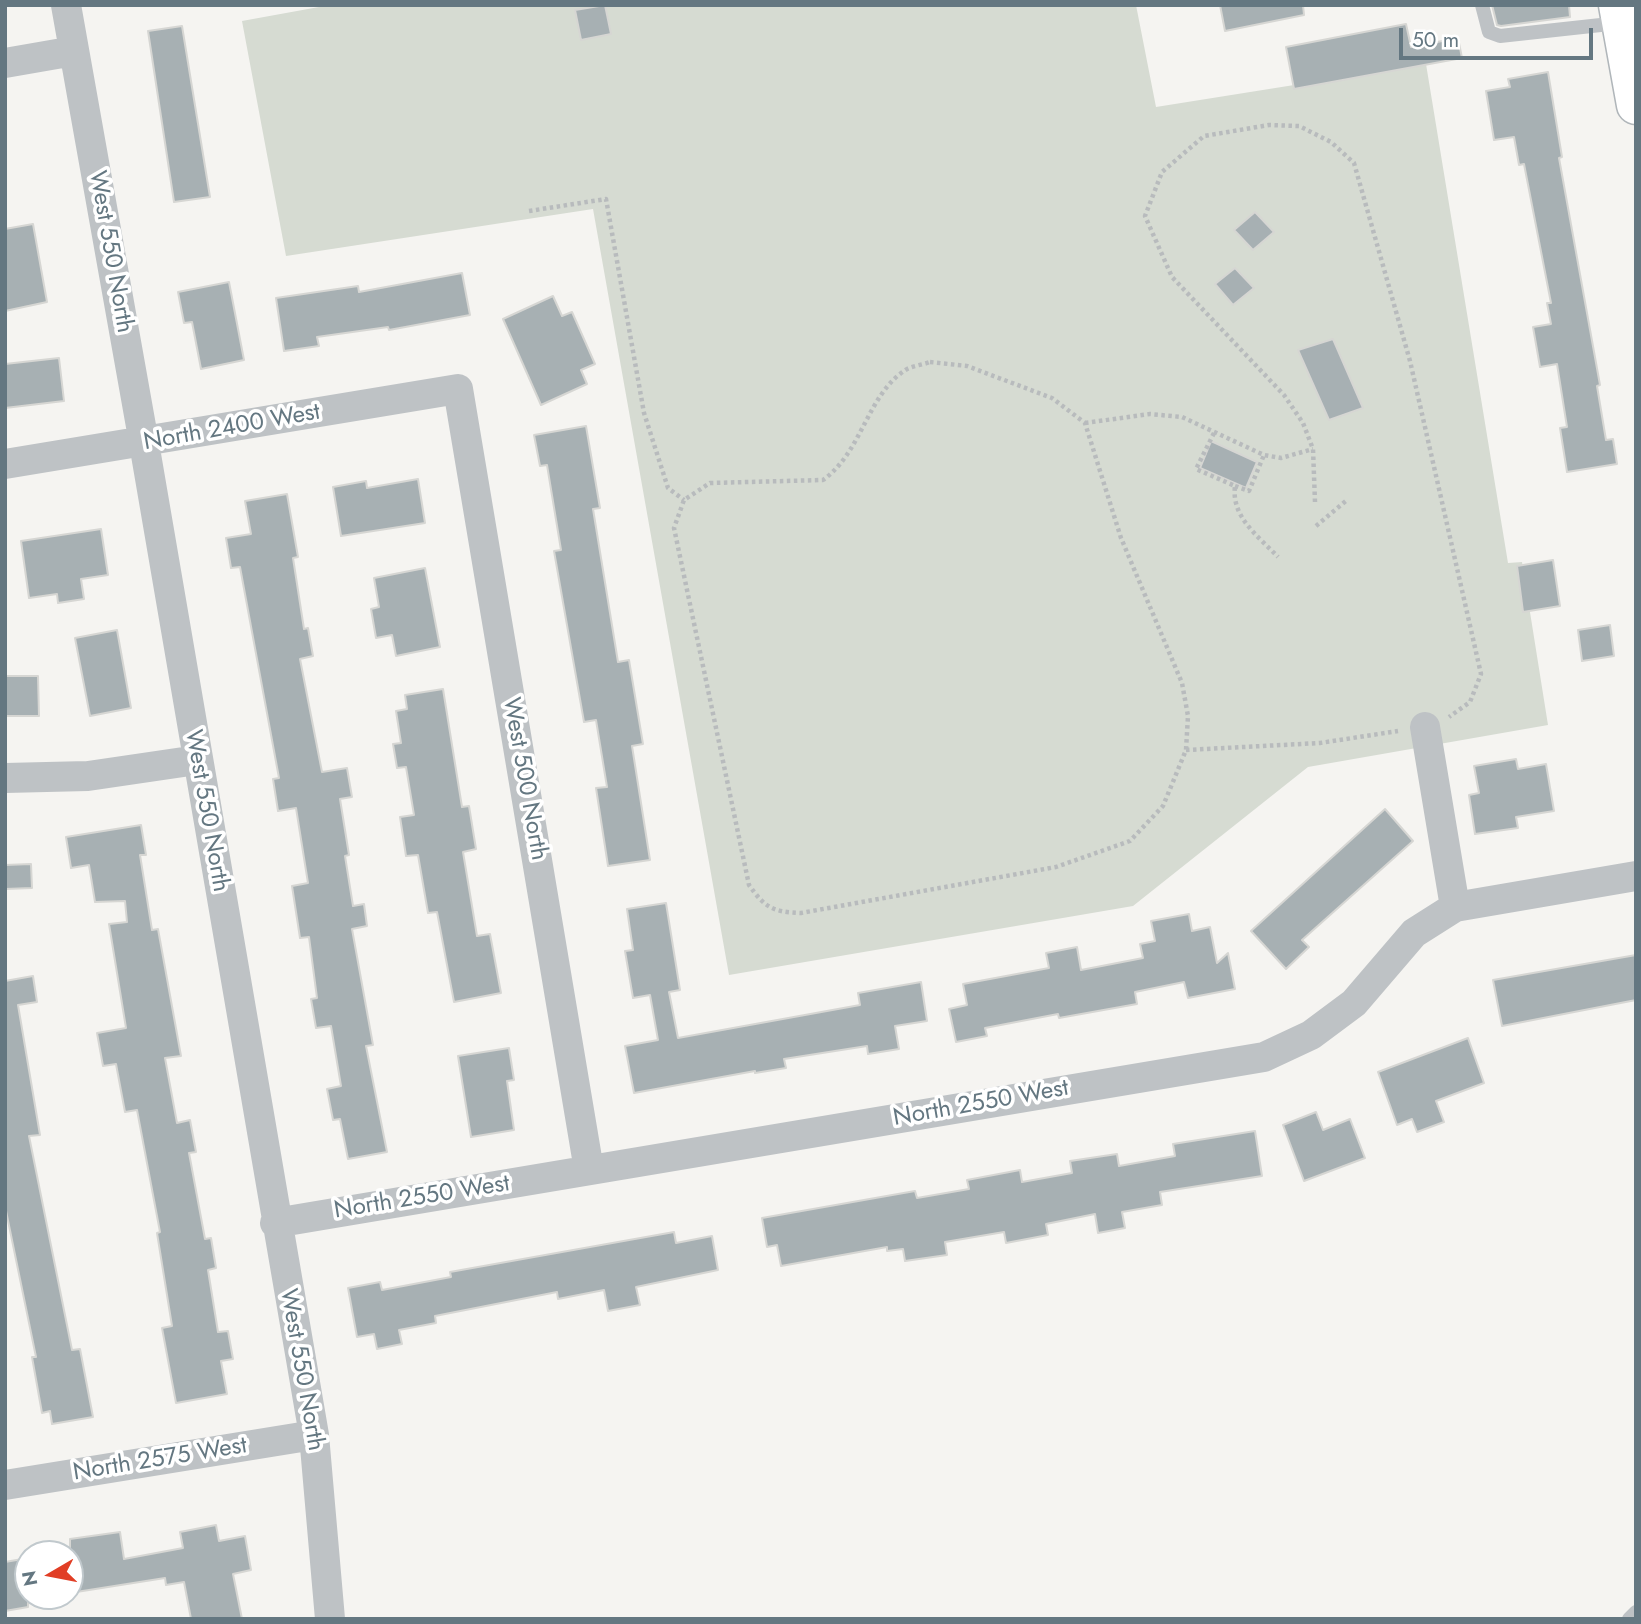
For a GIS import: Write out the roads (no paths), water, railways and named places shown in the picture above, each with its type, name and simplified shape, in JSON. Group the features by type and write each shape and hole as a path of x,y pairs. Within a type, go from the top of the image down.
{"main road":[{"path":"1619,14 1636,106"}],"street":[{"name":"West 550 North","path":"66,5 144,443 275,1223 314,1435 330,1619"},
{"path":"5,63 74,51"},
{"name":"North 2400 West","path":"5,464 458,389"},
{"name":"West 500 North","path":"458,389 589,1170"},
{"path":"1424,726 1455,906"},
{"path":"5,778 88,776 197,760"},
{"name":"North 2550 West","path":"275,1223 1264,1057 1311,1035 1354,1003 1414,933 1455,906 1636,876"},
{"name":"North 2575 West","path":"5,1485 314,1435"}],"lane":[{"path":"1482,5 1489,32 1500,36 1619,14"},
{"path":"1629,1619 1636,1612"}]}
